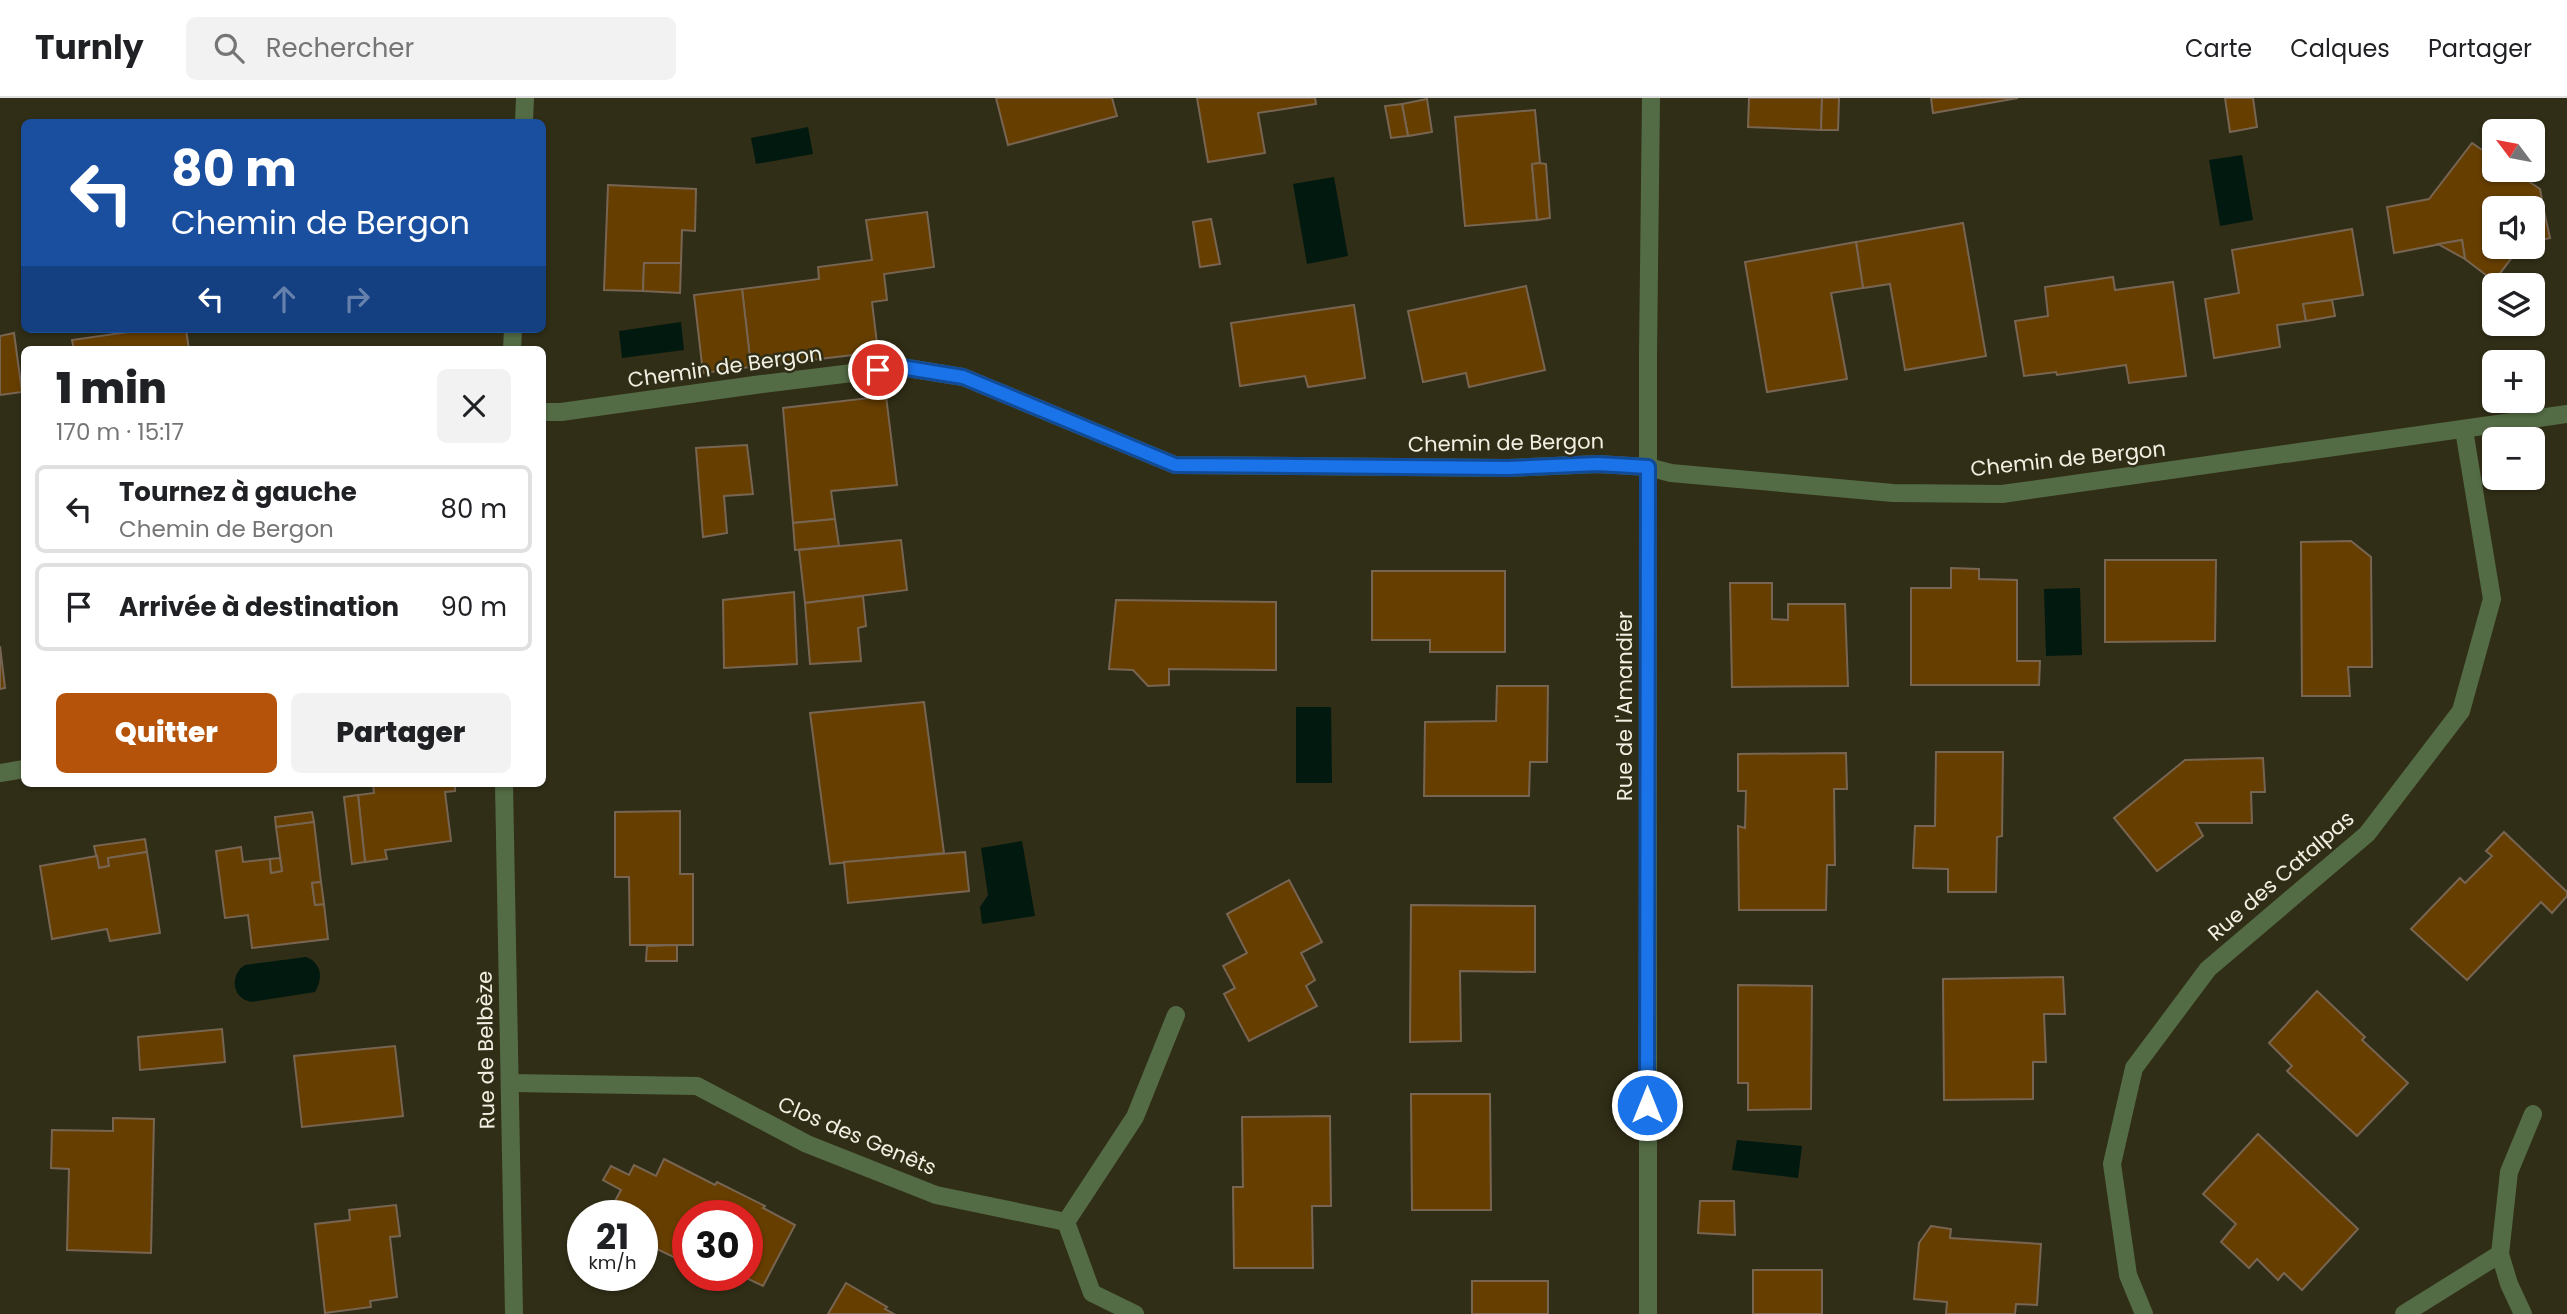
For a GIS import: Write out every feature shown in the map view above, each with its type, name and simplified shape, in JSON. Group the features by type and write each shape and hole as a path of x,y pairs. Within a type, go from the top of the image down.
{"street":[{"path":"524,119 525,98"},
{"name":"Rue de l'Amandier","path":"1648,1314 1651,98"},
{"name":"Chemin de Bergon","path":"546,412 901,367 963,377 1175,465 1508,468 1598,464 1893,493 2002,494 2567,414"},
{"name":"Rue des Catalpas","path":"2144,1314 2128,1275 2112,1164 2134,1068 2208,969 2367,834 2461,710 2492,599 2464,430"},
{"path":"0,773 21,770"},
{"name":"Rue de Belbèze","path":"504,787 514,1314"},
{"path":"1135,1314 1092,1293 1066,1222 1135,1117 1176,1015"},
{"name":"Clos des Genêts","path":"510,1083 697,1086 807,1144 936,1195 1066,1222"},
{"path":"2523,1314 2509,1284 2500,1254 2509,1172 2533,1114"},
{"path":"2404,1314 2500,1254"}],"shaded area":[{"path":"808,127 813,154 756,164 751,138"},
{"path":"2242,155 2253,220 2220,226 2209,160"},
{"path":"1334,177 1348,256 1307,264 1293,184"},
{"path":"681,322 684,350 622,358 619,331"},
{"path":"2080,588 2082,655 2046,656 2044,589"},
{"path":"1296,707 1331,707 1332,783 1296,783"},
{"path":"1022,841 1035,916 982,924 980,907 988,895 981,848"},
{"path":"306,957 315,963 320,972 315,992 251,1002 244,1000 236,991 237,974 245,965"},
{"path":"1737,1140 1802,1146 1798,1178 1732,1170"}],"building":[{"path":"996,98 1112,98 1117,116 1008,145"},
{"path":"1197,98 1315,98 1316,104 1258,113 1265,153 1208,162"},
{"path":"1749,98 1822,98 1821,130 1748,127"},
{"path":"1822,98 1839,98 1838,130 1821,130"},
{"path":"1931,98 2018,98 1933,113"},
{"path":"2225,98 2253,98 2257,127 2230,132"},
{"path":"1427,99 1432,132 1408,136 1402,104"},
{"path":"1402,104 1408,136 1391,138 1385,106"},
{"path":"1535,110 1540,163 1532,164 1537,220 1465,226 1455,117"},
{"path":"2472,143 2482,150 2482,182 2530,182 2540,189 2541,196 2482,196 2482,259 2511,259 2500,273 2483,273 2465,259 2462,240 2394,253 2387,207 2429,199"},
{"path":"1532,164 1546,164 1550,218 1537,220"},
{"path":"608,185 696,189 695,231 682,230 681,263 644,263 643,291 604,290"},
{"path":"927,212 934,267 884,274 887,300 872,302 878,352 751,367 742,289 819,279 818,267 872,260 866,220"},
{"path":"2545,216 2550,238 2545,239"},
{"path":"1211,219 1220,264 1200,267 1193,222"},
{"path":"1963,223 1986,356 1905,370 1890,284 1863,288 1856,242"},
{"path":"2352,229 2363,295 2303,304 2306,321 2277,325 2280,347 2214,358 2205,299 2239,293 2232,250"},
{"path":"2462,240 2465,259 2438,244"},
{"path":"1856,242 1863,288 1831,293 1847,379 1767,392 1745,262"},
{"path":"644,263 681,263 680,293 643,291"},
{"path":"2113,277 2115,290 2173,282 2186,376 2129,383 2126,365 2057,375 2056,372 2024,376 2015,321 2048,316 2045,287"},
{"path":"1526,286 1545,370 1469,387 1466,373 1423,382 1408,311"},
{"path":"742,289 751,367 703,373 694,295"},
{"path":"2332,300 2335,316 2306,321 2303,304"},
{"path":"1354,305 1365,378 1308,387 1305,376 1240,386 1231,323"},
{"path":"14,333 21,392 0,395 0,336"},
{"path":"121,333 187,333 188,346 73,346 72,340"},
{"path":"886,396 897,485 831,491 835,519 793,523 783,408"},
{"path":"747,445 753,494 724,496 727,533 703,537 696,448"},
{"path":"835,519 839,546 795,550 793,523"},
{"path":"901,540 907,590 805,603 799,550"},
{"path":"2351,541 2371,557 2372,667 2348,667 2350,696 2302,696 2301,542"},
{"path":"2105,560 2216,560 2215,641 2105,642"},
{"path":"1951,568 1979,569 1979,579 2017,580 2017,661 2040,661 2039,685 1911,685 1911,588 1951,588"},
{"path":"1372,571 1505,571 1505,652 1430,652 1430,640 1372,640"},
{"path":"1730,583 1772,583 1772,619 1788,620 1788,604 1845,604 1848,686 1732,687"},
{"path":"794,592 797,664 724,668 723,600"},
{"path":"863,596 866,626 858,628 861,661 810,664 805,603"},
{"path":"1116,600 1276,602 1276,670 1169,669 1169,685 1148,686 1133,670 1109,669"},
{"path":"0,646 5,688 0,689"},
{"path":"1497,686 1548,686 1547,762 1530,762 1529,796 1424,796 1425,722 1496,721"},
{"path":"924,702 944,853 830,864 810,713"},
{"path":"1936,752 2003,752 2002,836 1997,837 1996,892 1948,892 1948,869 1913,868 1915,826 1935,826"},
{"path":"1846,753 1847,789 1834,789 1835,865 1827,865 1826,910 1739,910 1738,826 1745,828 1746,791 1738,791 1738,754"},
{"path":"2263,758 2265,792 2251,792 2252,823 2196,823 2203,836 2157,871 2114,818 2185,760"},
{"path":"373,787 455,787 455,791 445,792 451,841 385,850 387,859 365,862 358,795 374,793"},
{"path":"358,795 365,862 352,864 344,797"},
{"path":"680,811 680,874 693,874 693,945 630,945 629,877 615,877 615,812"},
{"path":"312,812 314,822 276,827 275,817"},
{"path":"314,822 321,882 312,883 315,905 324,904 328,939 252,948 248,915 225,918 216,851 241,847 243,862 270,859 271,873 282,871 276,827"},
{"path":"2504,832 2567,892 2567,896 2552,913 2541,902 2467,980 2411,929 2460,878 2465,883 2492,856 2486,851"},
{"path":"145,839 147,852 108,858 109,866 99,868 94,846"},
{"path":"147,852 160,933 110,941 107,929 52,939 40,866 97,856 99,868 109,866 108,858"},
{"path":"965,852 969,891 848,903 844,862"},
{"path":"280,858 282,871 271,873 270,859"},
{"path":"1289,880 1322,942 1301,953 1315,980 1306,986 1317,1006 1249,1041 1224,994 1235,988 1223,966 1247,953 1227,914"},
{"path":"321,882 324,904 315,905 312,883"},
{"path":"1411,905 1535,906 1535,972 1460,971 1461,1041 1410,1042"},
{"path":"677,945 677,961 646,961 647,946"},
{"path":"2063,977 2065,1014 2044,1014 2046,1062 2033,1062 2033,1099 1944,1100 1943,979"},
{"path":"1738,985 1812,986 1811,1109 1748,1110 1748,1083 1738,1083"},
{"path":"2317,991 2365,1037 2362,1040 2408,1083 2357,1136 2287,1071 2292,1066 2269,1043"},
{"path":"222,1029 225,1062 140,1070 138,1037"},
{"path":"395,1046 403,1116 302,1127 294,1056"},
{"path":"1411,1094 1490,1094 1491,1210 1412,1210"},
{"path":"1330,1116 1331,1206 1312,1206 1313,1268 1234,1268 1233,1187 1243,1187 1242,1117"},
{"path":"113,1118 154,1119 151,1253 67,1250 69,1169 51,1168 52,1130 113,1131"},
{"path":"2258,1134 2358,1229 2302,1290 2284,1273 2278,1280 2257,1259 2249,1268 2221,1242 2236,1224 2203,1194"},
{"path":"664,1159 715,1185 717,1182 753,1200 672,1200 672,1256 658,1249 658,1200 616,1200 621,1190 603,1180 611,1166 629,1175 634,1165 656,1176"},
{"path":"1700,1201 1734,1201 1735,1235 1698,1233"},
{"path":"396,1205 400,1236 390,1237 397,1297 370,1301 371,1307 325,1313 315,1224 350,1220 349,1210"},
{"path":"763,1208 795,1225 763,1286"},
{"path":"1931,1226 1951,1229 1950,1238 2041,1244 2037,1305 2016,1304 2015,1314 1946,1314 1947,1302 1914,1299 1919,1243"},
{"path":"1753,1270 1822,1270 1822,1314 1753,1314"},
{"path":"1472,1281 1548,1281 1548,1314 1472,1314"},
{"path":"846,1283 887,1307 885,1309 894,1314 828,1314"}],"route":[{"path":"878,370 901,367 963,377 1175,465 1508,468 1598,464 1648,467 1647,1105"}]}
